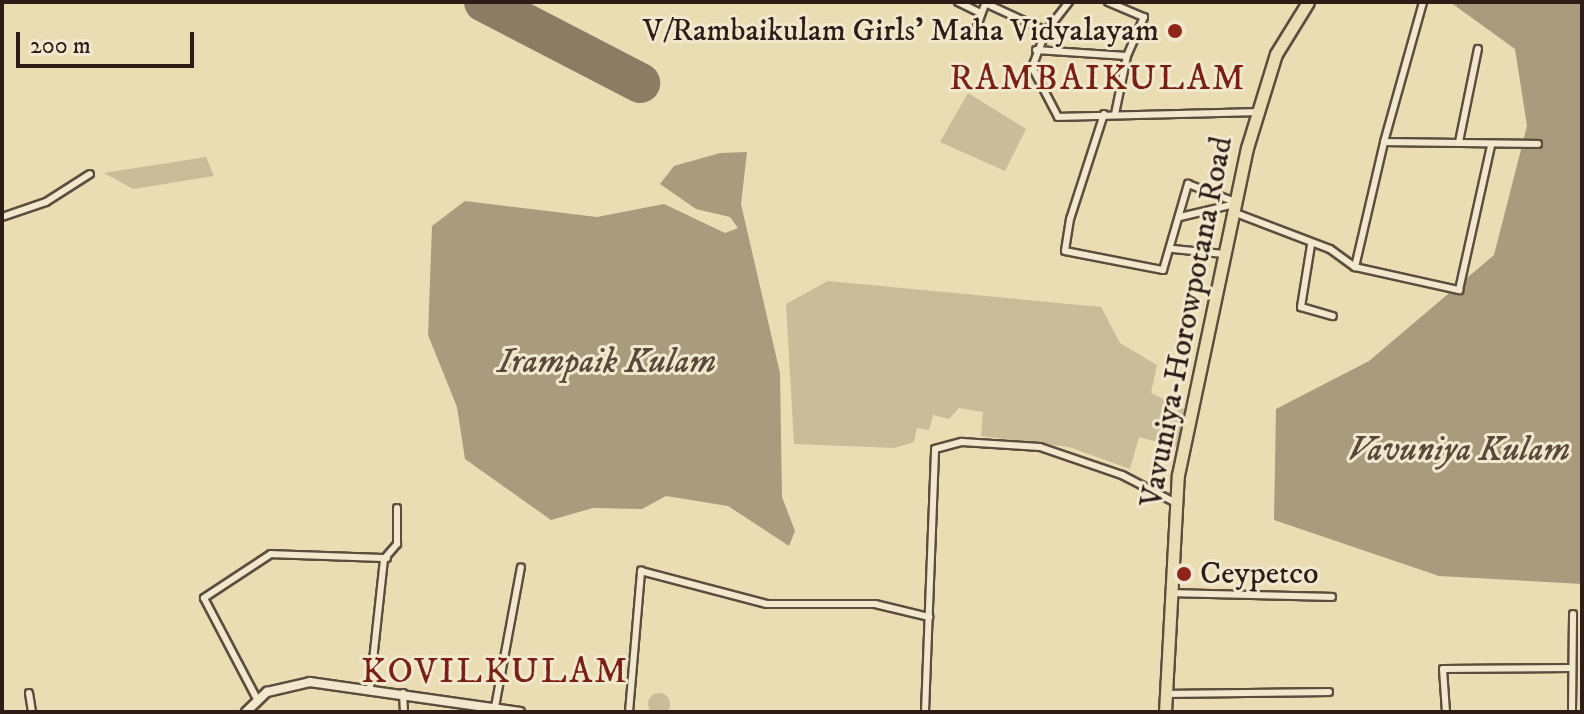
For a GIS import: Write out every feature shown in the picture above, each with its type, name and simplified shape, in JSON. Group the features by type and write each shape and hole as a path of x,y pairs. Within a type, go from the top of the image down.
{"highway":[{"name":"Vavuniya-Horowpotana Road","path":"1165,712 1174,502 1234,206 1258,112 1276,54 1308,2"}],"street":[{"path":"958,2 981,13"},
{"path":"976,29 985,2 1046,31"},
{"path":"1108,2 1144,17 1127,56 1115,114"},
{"path":"1355,267 1384,142 1423,2"},
{"path":"1066,3 1036,50 1034,76 1054,114 1258,112"},
{"path":"1459,142 1478,49"},
{"path":"1036,50 1127,56"},
{"path":"1104,114 1064,250 1163,270 1173,249 1188,184 1311,245 1330,249 1355,267 1459,290 1491,146"},
{"path":"1384,142 1459,142 1491,146 1538,144"},
{"path":"2,217 46,202 90,174"},
{"path":"1180,217 1234,206"},
{"path":"1311,245 1301,307 1333,316"},
{"path":"1173,249 1224,254"},
{"path":"925,712 935,449 962,442 1040,447 1122,475 1174,502"},
{"path":"370,688 387,558 397,544 397,508"},
{"path":"257,699 204,598 271,554 387,558"},
{"path":"495,707 521,567"},
{"path":"629,712 633,618 641,571 767,604 875,604 929,617"},
{"path":"1171,593 1332,597"},
{"path":"1572,712 1573,614"},
{"path":"1446,712 1443,669 1572,668"},
{"path":"246,712 257,699 302,682 370,688 518,712"},
{"path":"1165,694 1329,692"},
{"path":"29,693 32,712"},
{"path":"403,693 404,712"}],"shaded area":[{"path":"968,93 1026,129 1005,171 940,142"},
{"path":"206,157 214,176 133,189 104,173"},
{"path":"828,281 1101,307 1120,343 1157,365 1151,393 1188,411 1180,448 1139,437 1130,469 1069,447 981,436 983,412 959,408 949,419 933,415 929,430 917,428 914,442 894,448 794,444 786,304"},
{"path":"659,693 667,696 670,704 667,712 659,715 651,712 648,704 651,696"}],"water":[{"name":"Vavuniya Kulam","path":"1450,2 1582,2 1582,584 1439,576 1274,520 1276,409 1369,361 1494,255 1527,126 1515,49"},
{"name":"Irampaik Kulam","path":"747,152 741,204 780,373 782,497 795,531 789,546 728,506 666,496 642,509 593,508 551,520 465,459 457,407 428,335 432,226 465,201 597,217 664,204 725,233 738,228 730,217 696,209 660,184 674,166 720,153"}],"runway":[{"path":"484,2 640,83"}],"place":[{"name":"V/Rambaikulam Girls' Maha Vidyalayam","path":"1175,31"},
{"name":"Ceypetco","path":"1184,574"}],"district":[{"name":"RAMBAIKULAM","path":"1098,79"},
{"name":"KOVILKULAM","path":"495,672"}]}
